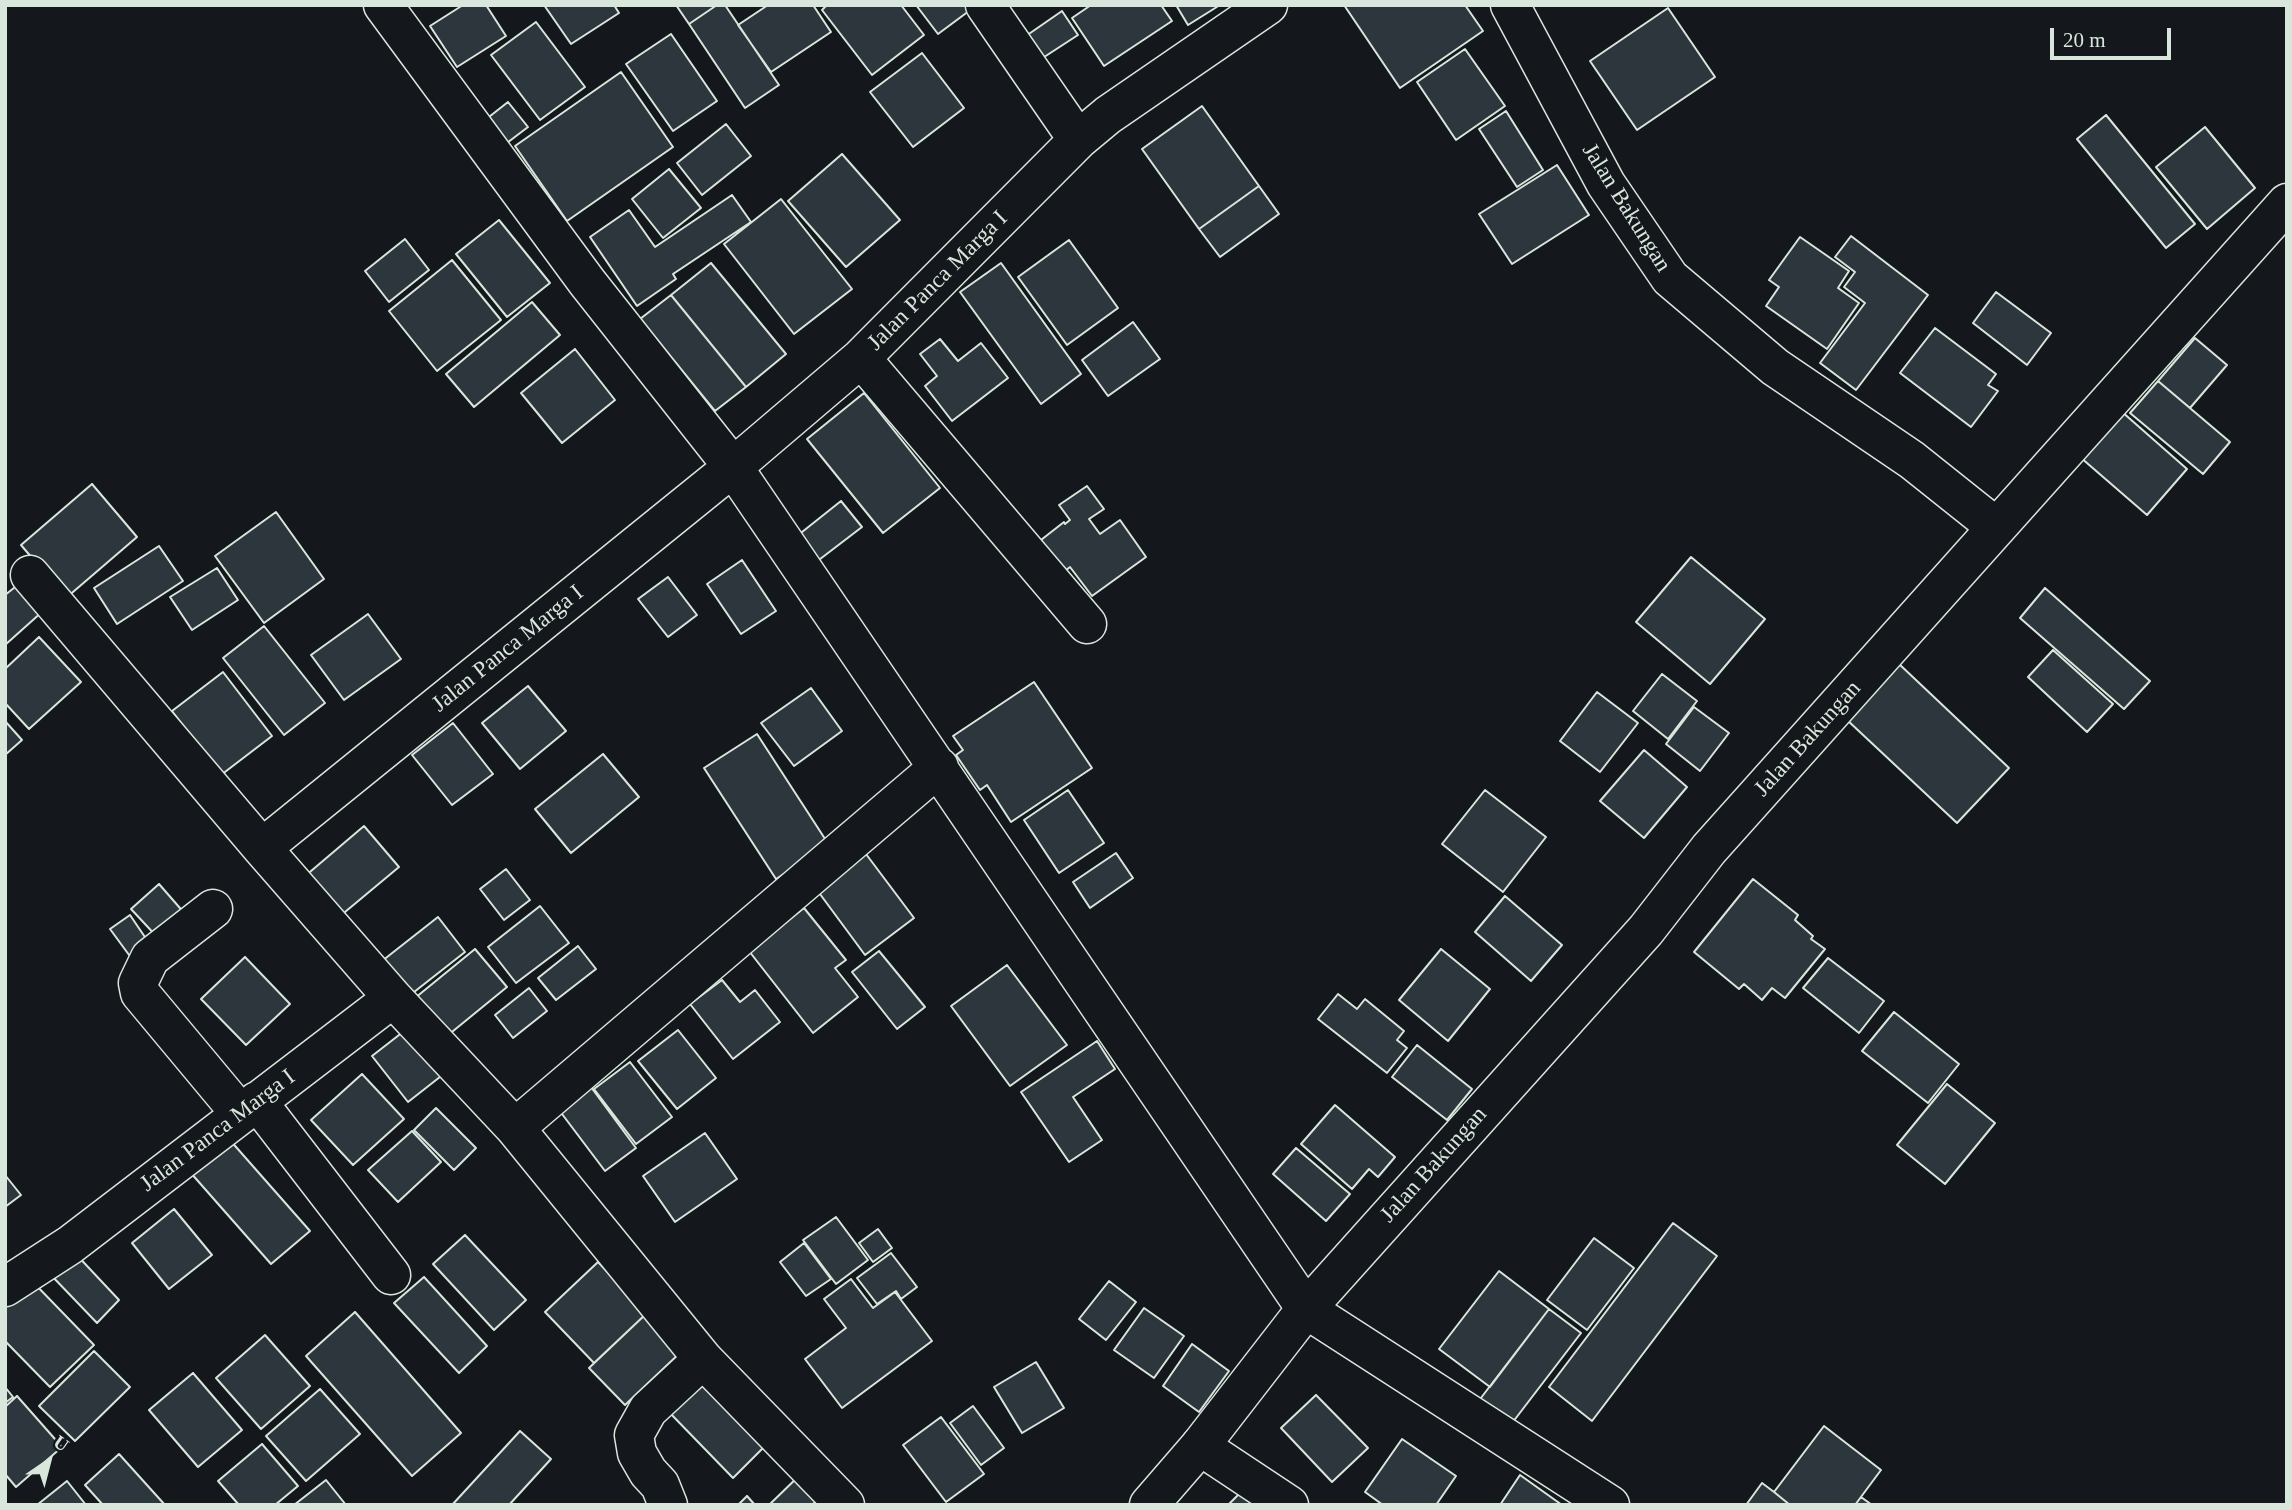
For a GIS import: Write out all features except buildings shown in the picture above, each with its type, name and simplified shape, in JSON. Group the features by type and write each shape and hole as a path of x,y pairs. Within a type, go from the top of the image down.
{"street":[{"path":"383,5 587,282 733,467 1306,1309 1610,1505"},
{"path":"985,5 1078,140"},
{"name":"Jalan Panca Marga I","path":"262,848 733,467 861,358 1078,140 1108,115 1268,5"},
{"name":"Jalan Bakungan","path":"1149,1505 1199,1446 1306,1309 1646,930 1709,849 1996,527 1912,460 1775,367 1670,278 1606,184 1510,5"},
{"path":"1996,527 2287,203"},
{"path":"861,358 1087,624"},
{"path":"30,575 393,998 515,1128 703,1359 845,1505"},
{"path":"515,1128 939,766"},
{"path":"213,909 150,958 138,983 140,993 249,1107 391,1275"},
{"name":"Jalan Panca Marga I","path":"5,1287 70,1245 393,998"},
{"path":"668,1505 660,1485 648,1472 637,1453 634,1435 648,1410 703,1359"},
{"path":"1199,1446 1289,1505"}]}
